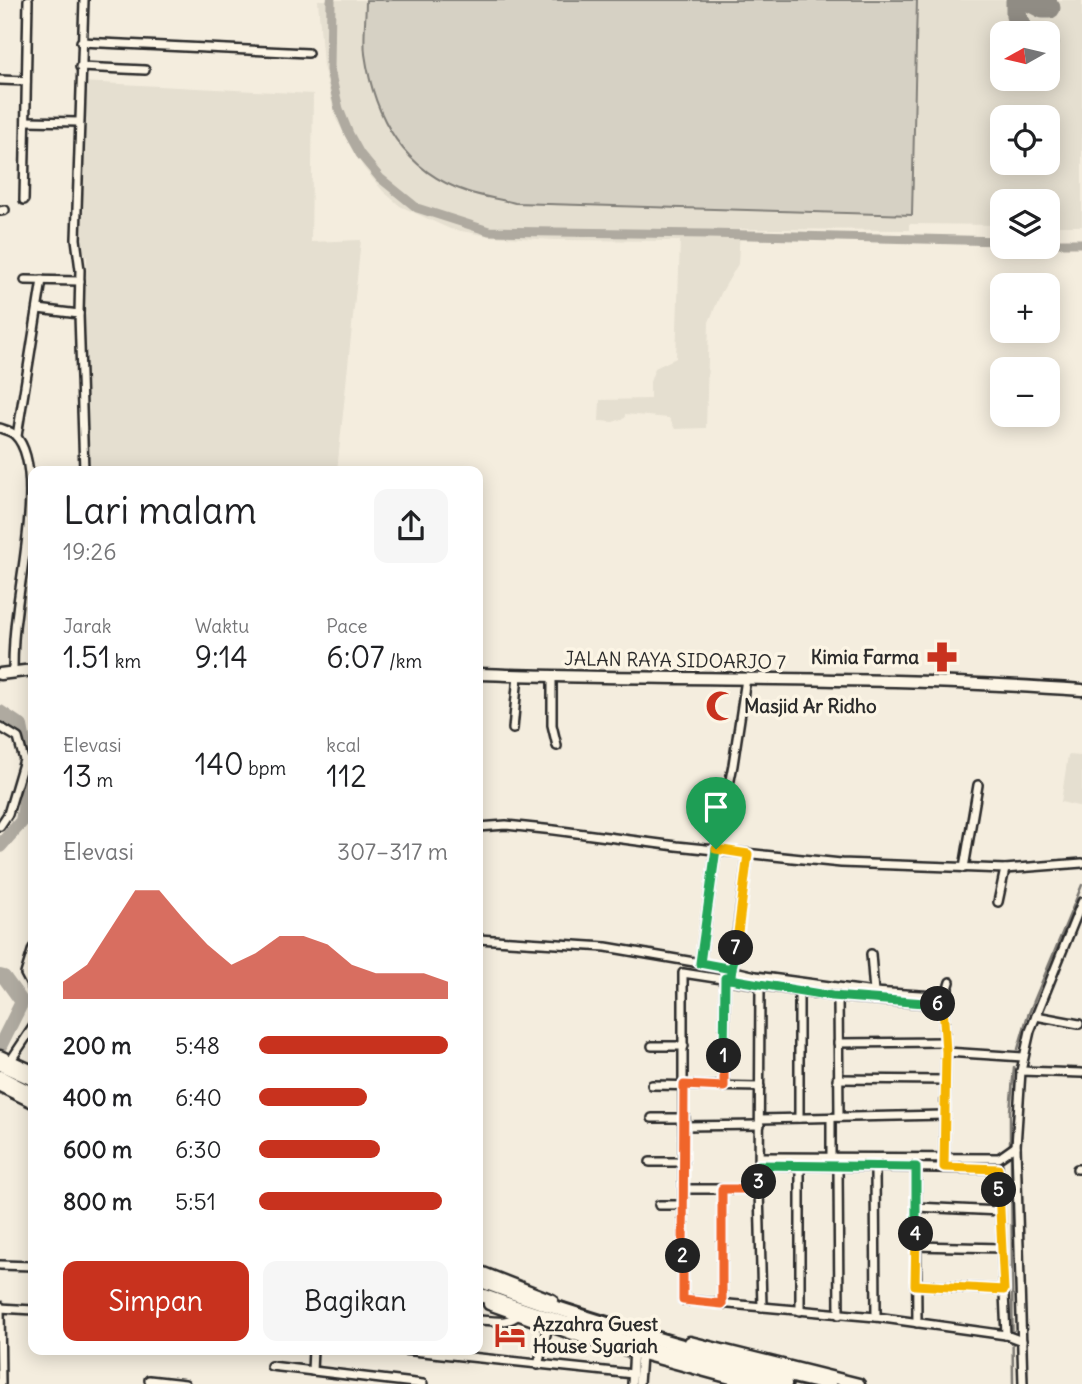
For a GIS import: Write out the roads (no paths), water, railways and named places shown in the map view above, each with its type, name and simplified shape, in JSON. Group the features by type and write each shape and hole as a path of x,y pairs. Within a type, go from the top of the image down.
{"highway":[{"path":"3,1063 28,1076"},
{"path":"3,1063 28,1089"},
{"path":"483,1282 554,1309 637,1347 662,1337 827,1381"},
{"path":"483,1296 553,1321 727,1374 785,1384"}],"main road":[{"path":"0,674 28,670"},
{"name":"JALAN RAYA SIDOARJO 7","path":"483,674 1015,685 1082,690"},
{"path":"3,1063 28,1070"},
{"path":"0,1086 28,1099"},
{"path":"483,1273 582,1311 662,1337"},
{"path":"483,1302 548,1327 637,1347"},
{"path":"727,1374 753,1384"},
{"path":"827,1381 859,1384"}],"street":[{"path":"24,200 29,0"},
{"path":"84,0 76,239 80,281 84,466"},
{"path":"81,42 308,54"},
{"path":"80,67 145,70"},
{"path":"0,80 26,81"},
{"path":"26,121 79,122"},
{"path":"24,279 80,281"},
{"path":"16,436 42,280"},
{"path":"38,309 79,314"},
{"path":"0,429 16,436 23,449 28,470"},
{"path":"13,671 17,610 28,533"},
{"path":"513,729 518,675"},
{"path":"552,676 552,725 557,746"},
{"path":"700,963 716,849 733,765 746,679"},
{"path":"0,727 18,738 24,760 8,814 0,826"},
{"path":"964,868 978,785"},
{"path":"483,827 506,825 635,842 841,863 1005,869 1082,863"},
{"path":"724,1087 727,978 732,969 748,854"},
{"path":"998,902 1005,869"},
{"path":"1014,1338 1014,1147 1023,1057 1036,1016 1082,902"},
{"path":"483,939 587,944 732,969 755,976 874,992 934,996"},
{"path":"871,954 874,992"},
{"path":"943,1005 838,997 683,973 683,1300 876,1317 1014,1338"},
{"path":"944,1167 946,1052 943,1005 950,982"},
{"path":"760,985 759,1189 762,1307"},
{"path":"799,992 799,1118"},
{"path":"838,997 833,1164 839,1315"},
{"path":"1036,1016 1079,1024"},
{"path":"3,1063 28,1033"},
{"path":"838,1043 945,1042"},
{"path":"652,1046 684,1046"},
{"path":"946,1052 1023,1057"},
{"path":"1021,1071 1082,1073"},
{"path":"837,1079 945,1080"},
{"path":"652,1085 760,1087"},
{"path":"652,1118 684,1122 760,1122 799,1118 944,1115"},
{"path":"759,1161 800,1166 916,1157 1001,1156 1014,1147"},
{"path":"1001,1156 998,1169 1004,1290 1023,1384"},
{"path":"916,1157 917,1323"},
{"path":"759,1161 875,1167 998,1169"},
{"path":"650,1162 684,1162"},
{"path":"800,1166 800,1311"},
{"path":"875,1167 876,1317"},
{"path":"683,1189 759,1189"},
{"path":"722,1189 722,1304"},
{"path":"659,1205 683,1205"},
{"path":"916,1208 1000,1211"},
{"path":"915,1246 1002,1248"},
{"path":"0,1265 28,1266"},
{"path":"915,1285 1004,1290"},
{"path":"1,1384 0,1307 28,1310"},
{"path":"483,1320 505,1321 518,1315"},
{"path":"538,1365 548,1327"},
{"path":"632,1384 637,1347"},
{"path":"637,1347 639,1384"},
{"path":"312,1371 313,1355"},
{"path":"448,1355 633,1374"},
{"path":"271,1366 423,1384"},
{"path":"149,1380 186,1384"}],"waterway":[{"path":"331,0 330,70 339,109 349,134 360,154 380,178 417,208 489,231 990,241"},
{"path":"1060,243 1082,243"},
{"path":"0,712 21,726 28,763"},
{"path":"0,846 22,821 28,785"},
{"path":"1018,1049 1027,1018 1082,885"},
{"path":"0,976 4,977 22,1002 0,1046"},
{"path":"1010,1146 1014,1068"},
{"path":"1011,1153 1013,1384"}],"place":[{"name":"Kimia Farma","path":"942,657"},
{"name":"Masjid Ar Ridho","path":"721,706"},
{"name":"Azzahra Guest House Syariah","path":"510,1335"}]}
